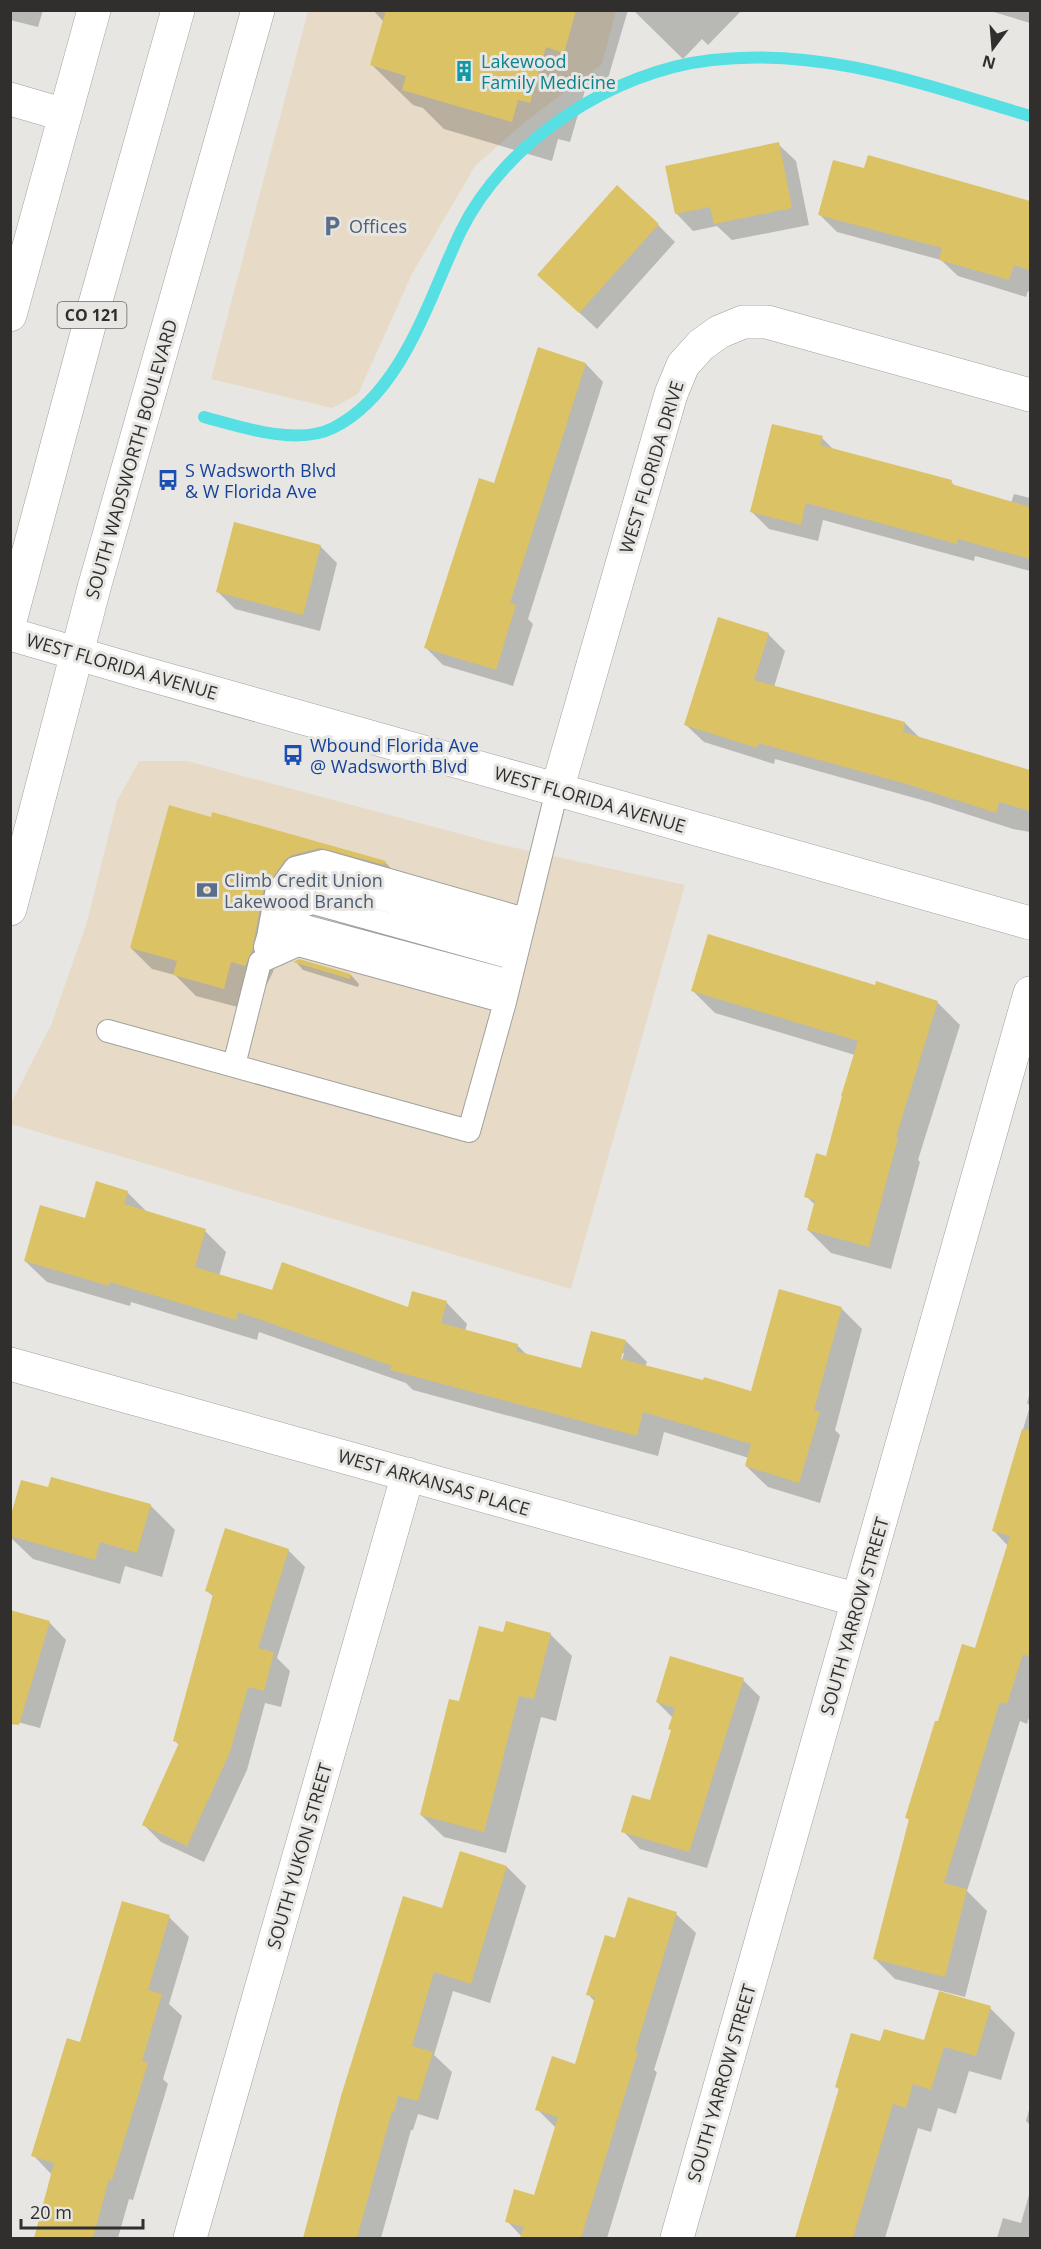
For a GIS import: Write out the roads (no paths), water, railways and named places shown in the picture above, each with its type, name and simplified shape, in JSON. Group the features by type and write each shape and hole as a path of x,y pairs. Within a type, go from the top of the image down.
{"street":[{"path":"10,315 94,10"},
{"name":"CO 121","path":"10,621 93,310 178,10"},
{"name":"SOUTH WADSWORTH BOULEVARD","path":"10,909 76,654 258,10"},
{"path":"10,99 64,115"},
{"name":"WEST FLORIDA DRIVE","path":"557,790 671,394 683,365 700,345 719,332 743,322 767,322 1030,395"},
{"name":"WEST FLORIDA AVENUE","path":"10,634 1030,923"},
{"name":"SOUTH YARROW STREET","path":"677,2238 1030,993"},
{"name":"WEST ARKANSAS PLACE","path":"10,1364 858,1600"},
{"name":"SOUTH YUKON STREET","path":"190,2238 408,1474"}],"lane":[{"path":"108,1031 469,1131 515,960 557,790"},
{"path":"234,1065 272,915 315,880 515,960"},
{"path":"272,915 297,924 515,960"},
{"path":"260,962 298,945 515,960"}],"waterway":[{"path":"204,417 268,433 303,435 333,428 357,412 378,392 396,368 425,313 461,231 480,198 505,168 534,140 566,116 601,95 637,79 675,67 712,60 754,57 794,59 834,64 913,81 1030,116"}],"place":[{"name":"Lakewood Family Medicine","path":"464,71"},
{"name":"Offices","path":"332,226"},
{"name":"S Wadsworth Blvd & W Florida Ave","path":"168,480"},
{"name":"Wbound Florida Ave @ Wadsworth Blvd","path":"293,755"},
{"name":"Climb Credit Union Lakewood Branch","path":"207,890"}]}
